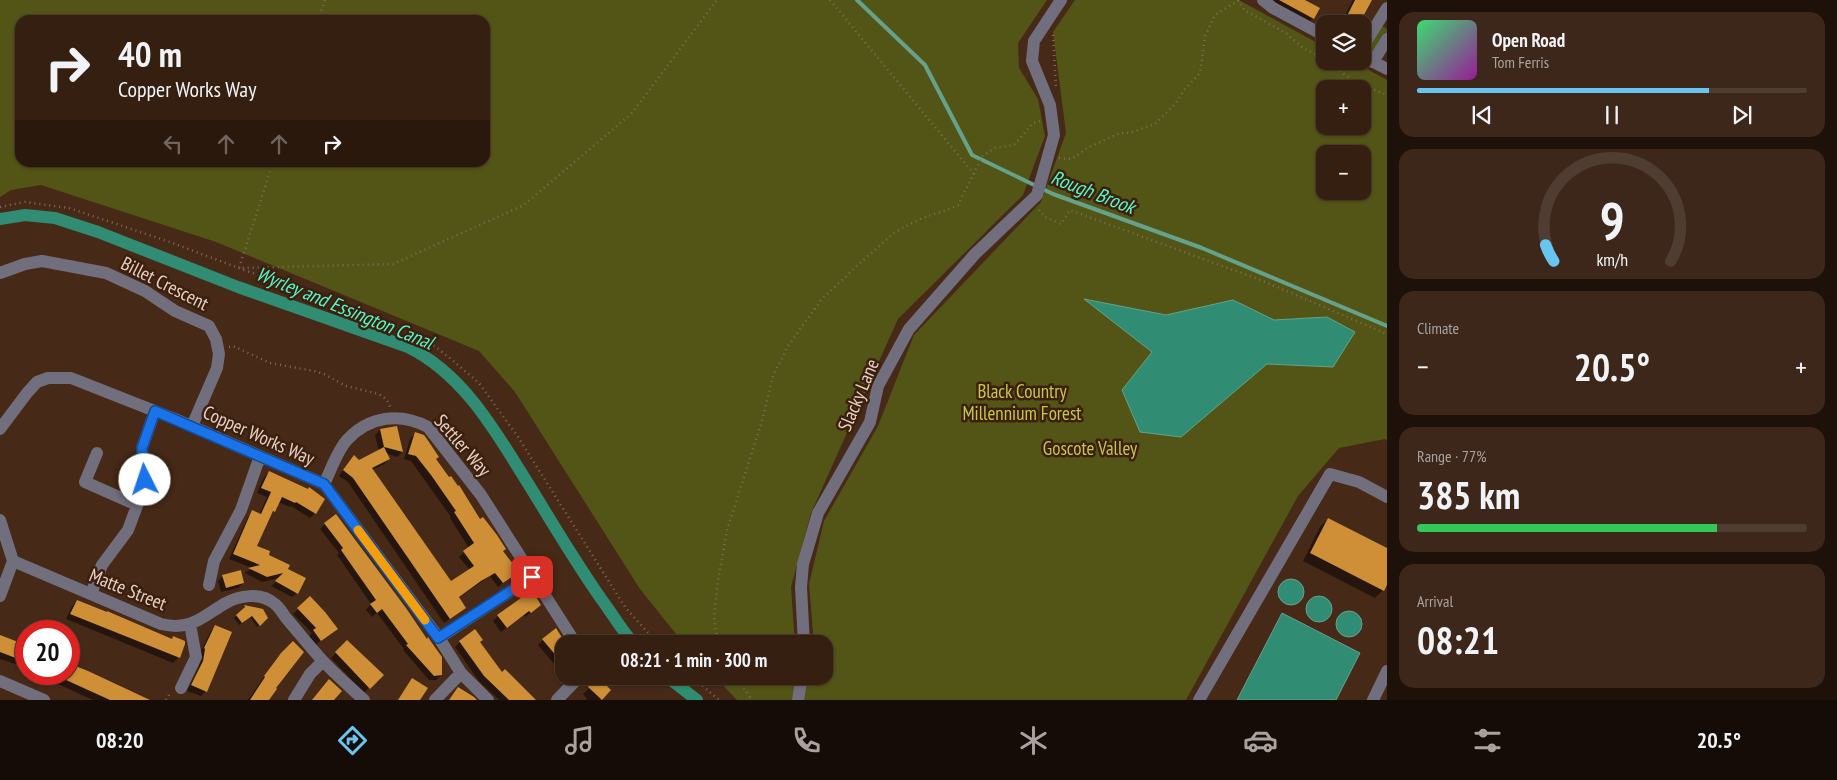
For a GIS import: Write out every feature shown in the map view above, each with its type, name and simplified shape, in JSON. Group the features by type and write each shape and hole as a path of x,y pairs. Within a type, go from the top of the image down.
{"street":[{"name":"Slacky Lane","path":"804,635 801,587 803,564 818,513 870,422 878,386 909,329 975,254 1037,195 1054,135 1050,105 1032,61 1034,42 1061,0"},
{"path":"1263,0 1273,8 1316,31"},
{"path":"1371,34 1387,8"},
{"path":"1371,56 1387,39"},
{"path":"1371,61 1387,69"},
{"name":"Billet Crescent","path":"0,273 25,264 42,261 106,273 145,291 175,311 209,326 216,339 218,348"},
{"path":"192,426 217,368 218,348"},
{"name":"Copper Works Way","path":"0,428 37,382 48,378 71,378 192,426 324,484 461,672 488,700"},
{"path":"92,594 102,565 128,530 137,505 145,480 142,448 155,411"},
{"name":"Settler Way","path":"324,484 346,441 366,425 390,417 406,419 428,427 481,495 570,635"},
{"path":"97,453 85,482 137,505"},
{"path":"209,585 214,561 241,510 260,456"},
{"path":"1199,700 1330,474 1359,482 1387,497"},
{"path":"0,520 2,537 13,561 0,596"},
{"name":"Matte Street","path":"13,561 161,624 181,627 190,624 229,601 252,596 274,603 322,661 364,700"},
{"path":"438,638 532,577"},
{"path":"181,688 196,657 190,624"},
{"path":"294,700 310,674 322,661"},
{"path":"436,700 461,672"},
{"path":"1374,700 1386,676"},
{"path":"0,681 44,700"},
{"path":"557,700 571,685"},
{"path":"798,700 800,685"}],"path":[{"path":"320,15 325,0"},
{"path":"239,268 393,264 524,205 632,113 717,0"},
{"path":"830,0 974,174"},
{"path":"1048,158 1072,159 1087,148 1120,133 1129,133 1155,124 1175,104 1200,73 1206,36 1215,15 1239,0 1244,10 1286,33 1303,48 1316,55"},
{"path":"717,635 714,618 718,580 727,530 762,421 773,376 788,346 820,300 860,263 896,232 922,218 958,205 983,155 995,148 1014,145 1033,123 1040,122 1050,105 1057,85 1053,32"},
{"path":"1339,70 1354,82 1387,95"},
{"path":"239,268 271,167"},
{"path":"1031,201 1045,217 1061,224 1070,210 1263,281 1387,334"},
{"path":"0,207 25,202 69,208 167,241 409,332 428,341 479,383 518,437 625,607 650,635"},
{"path":"218,348 233,346 270,363 314,371 324,374 346,386 379,394 390,404 390,417"},
{"path":"702,685 719,700"},
{"path":"741,685 752,700"}],"green space":[{"path":"0,0 1047,0 1018,43 1019,68 1038,99 1045,136 1023,195 898,319 811,513 791,587 794,635 677,635 640,589 515,392 479,351 216,242 41,185 11,190 0,197"},
{"name":"Goscote Valley","path":"1075,0 1239,0 1316,42 1316,70 1369,70 1387,80 1387,441 1385,439 1339,448 1298,496 1186,700 803,700 806,685 833,685 833,635 813,635 809,584 824,521 878,426 914,335 1041,202 1066,133 1053,32"},
{"path":"1379,24 1387,29 1387,36 1375,57 1371,54 1371,38"},
{"path":"723,685 795,685 792,700 737,700"}],"water":[{"path":"1084,299 1166,315 1233,300 1274,320 1327,317 1355,332 1333,367 1267,364 1181,437 1140,432 1122,390 1152,352"},
{"path":"1291,579 1300,583 1304,592 1300,601 1291,605 1282,601 1278,592 1282,583"},
{"path":"1319,596 1328,600 1332,609 1328,618 1319,622 1310,618 1306,609 1310,600"},
{"path":"1349,611 1358,615 1362,624 1358,633 1349,637 1340,633 1336,624 1340,615"},
{"path":"1282,613 1360,653 1336,700 1237,700"}],"building":[{"path":"1279,0 1305,0 1320,8 1314,19"},
{"path":"1355,0 1372,0 1364,15 1348,15"},
{"path":"397,426 403,452 384,447 380,429"},
{"path":"415,432 424,435 439,457 436,459 449,477 451,476 459,485 480,519 483,517 497,535 506,549 503,551 519,572 503,583 495,573 481,581 459,597 466,608 450,619 353,478 343,470 354,455 359,460 384,447 390,459 372,468 451,581 474,566 463,551 474,543 454,512 456,511 431,475 416,456 408,454"},
{"path":"269,471 308,489 309,487 325,499 316,514 296,502 282,497 275,512 273,511 257,546 270,551 269,555 290,565 288,569 306,578 298,594 275,581 283,573 267,577 248,568 260,565 233,554 252,510 261,514 271,492 261,488"},
{"path":"336,514 442,657 442,675 434,676 406,645 408,644 382,609 377,613 370,604 376,600 341,550 343,548 324,523"},
{"path":"1328,518 1387,548 1387,585 1384,591 1310,553"},
{"path":"241,570 244,583 226,588 222,575"},
{"path":"532,590 541,605 531,613 529,611 507,628 497,615"},
{"path":"310,596 338,629 321,641 313,630 316,628 297,608"},
{"path":"77,600 172,639 173,636 185,641 180,658 70,614"},
{"path":"244,605 263,609 268,618 260,626 252,616 242,623 236,615 245,607"},
{"path":"215,625 232,632 207,692 191,685 203,661 204,648"},
{"path":"556,628 560,635 555,635 555,654 542,639"},
{"path":"475,629 483,640 480,642 502,672 505,669 536,700 509,700 484,676 459,641"},
{"path":"0,635 15,641 15,658 0,652"},
{"path":"347,640 384,675 370,689 335,652"},
{"path":"293,641 304,652 269,700 250,700 264,676 281,653"},
{"path":"80,668 150,700 110,700 77,685 80,685"},
{"path":"412,678 428,688 420,700 398,700"},
{"path":"329,679 342,691 334,700 312,700"},
{"path":"590,685 606,685 611,690 602,700 588,687"},
{"path":"458,687 474,697 477,700 449,700"}],"waterway":[{"name":"Rough Brook","path":"857,0 925,65 972,155 1053,194 1202,248 1387,326"},
{"name":"Wyrley and Essington Canal","path":"0,219 25,215 55,218 98,232 238,287 408,347 426,357 458,384 485,416 584,573 627,635"},
{"name":"Wyrley and Essington Canal","path":"678,685 697,700"}],"slow traffic":[{"path":"358,530 425,620"}],"route":[{"path":"145,480 142,448 155,411 324,484 438,638 532,577"}],"park label":[{"name":"Black Country Millennium Forest","path":"1022,402"}]}
